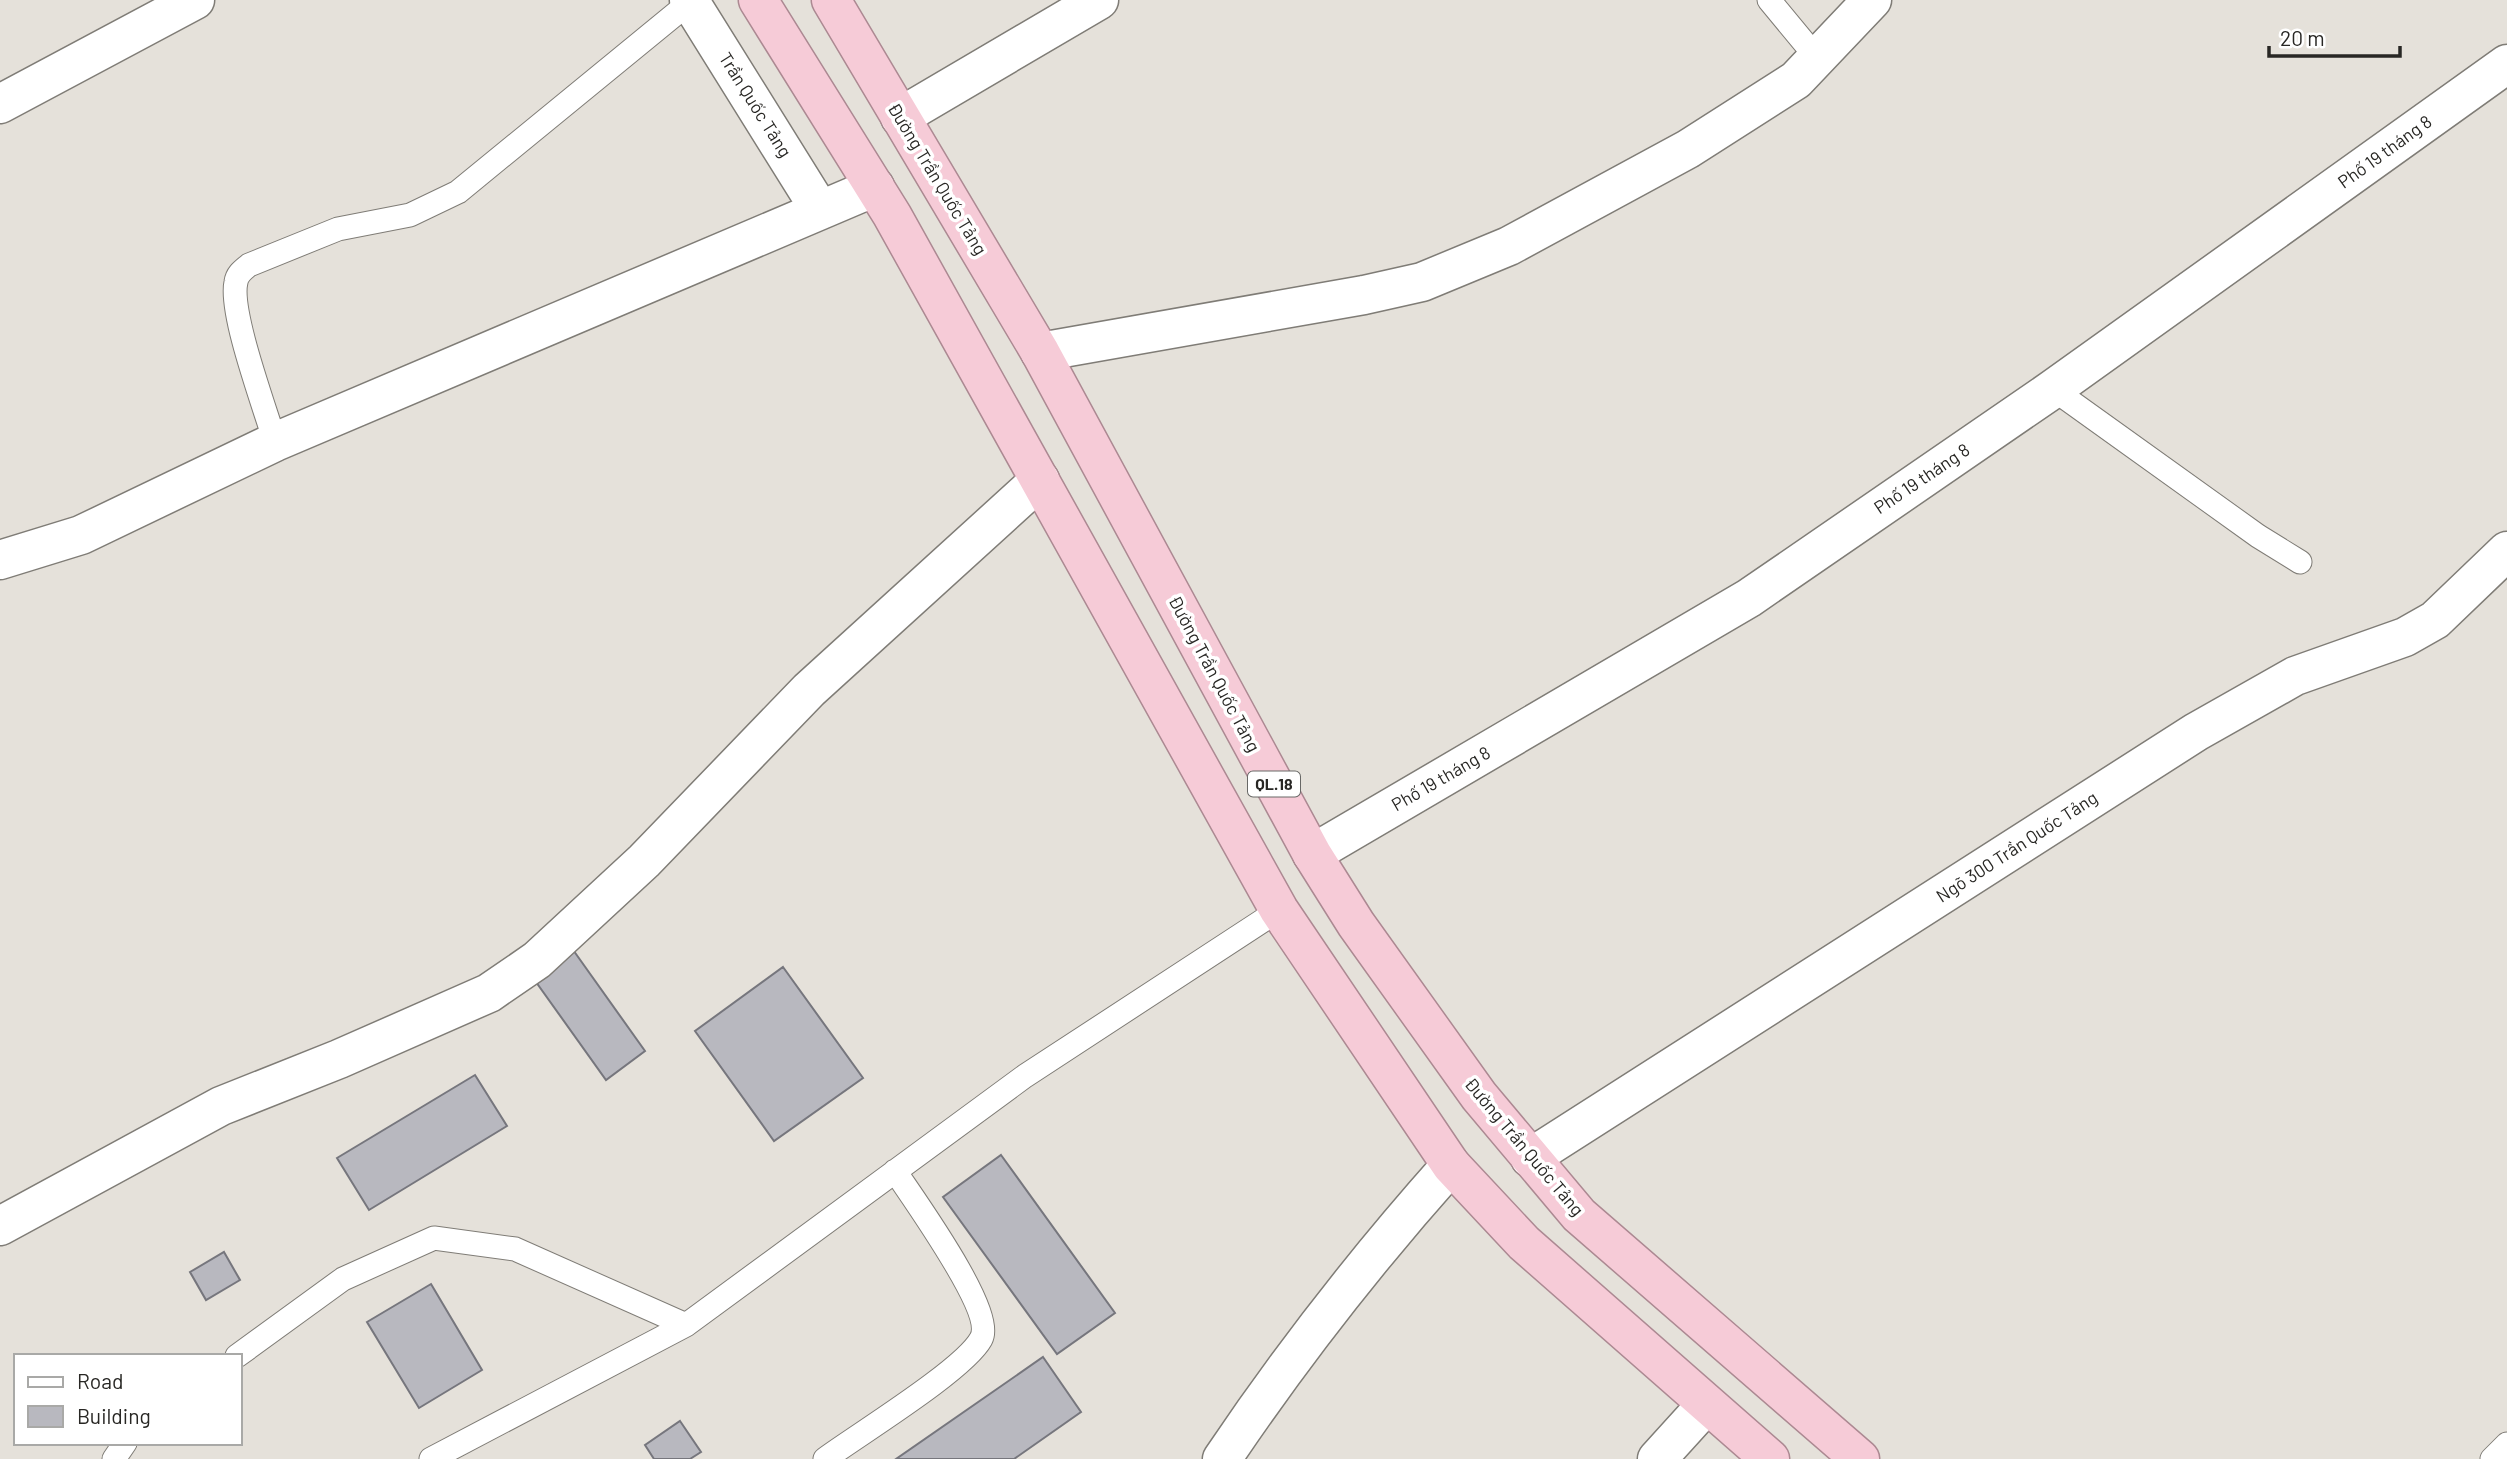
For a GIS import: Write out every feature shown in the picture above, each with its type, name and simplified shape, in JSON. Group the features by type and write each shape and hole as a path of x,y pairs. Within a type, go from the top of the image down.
{"highway":[{"path":"758,0 875,187 1279,910 1451,1164 1524,1242 1770,1459"},
{"name":"Đường Trần Quốc Tảng","path":"831,0 1040,352 1312,854 1356,924 1471,1086 1579,1215 1860,1459"}],"street":[{"path":"0,104 195,0"},
{"path":"900,117 1099,0"},
{"path":"1040,352 1364,295 1422,282 1509,246 1688,149 1796,80 1872,0"},
{"name":"Trần Quốc Tảng","path":"690,1 820,210"},
{"name":"Phố 19 tháng 8","path":"1312,854 1749,598 2053,390 2507,64"},
{"path":"0,561 81,536 275,442 875,187"},
{"path":"0,1226 220,1106 489,993 537,960 644,861 808,690 1040,480"},
{"name":"Ngõ 300 Trần Quốc Tảng","path":"1530,1158 2196,732 2295,676 2405,637 2435,620 2507,551"},
{"path":"1222,1459 1268,1390 1371,1255 1451,1164"},
{"path":"1657,1459 1706,1405"}],"lane":[{"path":"1769,0 1817,58"},
{"path":"275,442 242,337 235,284 239,273 249,265 338,229 411,215 458,192 690,1"},
{"path":"2053,390 2258,536 2300,562"},
{"path":"431,1459 685,1325 1025,1076 1279,910"},
{"path":"825,1459 951,1369 982,1338 983,1325 972,1293 895,1171"},
{"path":"240,1354 343,1279 434,1238 515,1249 685,1325"},
{"path":"2492,1459 2507,1444"}],"building":[{"path":"571,947 645,1051 606,1080 531,975"},
{"path":"783,967 863,1078 774,1141 695,1031"},
{"path":"475,1075 507,1126 369,1210 337,1158"},
{"path":"1001,1155 1115,1313 1057,1354 943,1197"},
{"path":"224,1252 240,1280 206,1300 190,1272"},
{"path":"431,1284 482,1370 419,1408 367,1322"},
{"path":"1043,1357 1081,1412 1014,1459 896,1459"},
{"path":"680,1421 701,1452 690,1459 654,1459 645,1445"}]}
